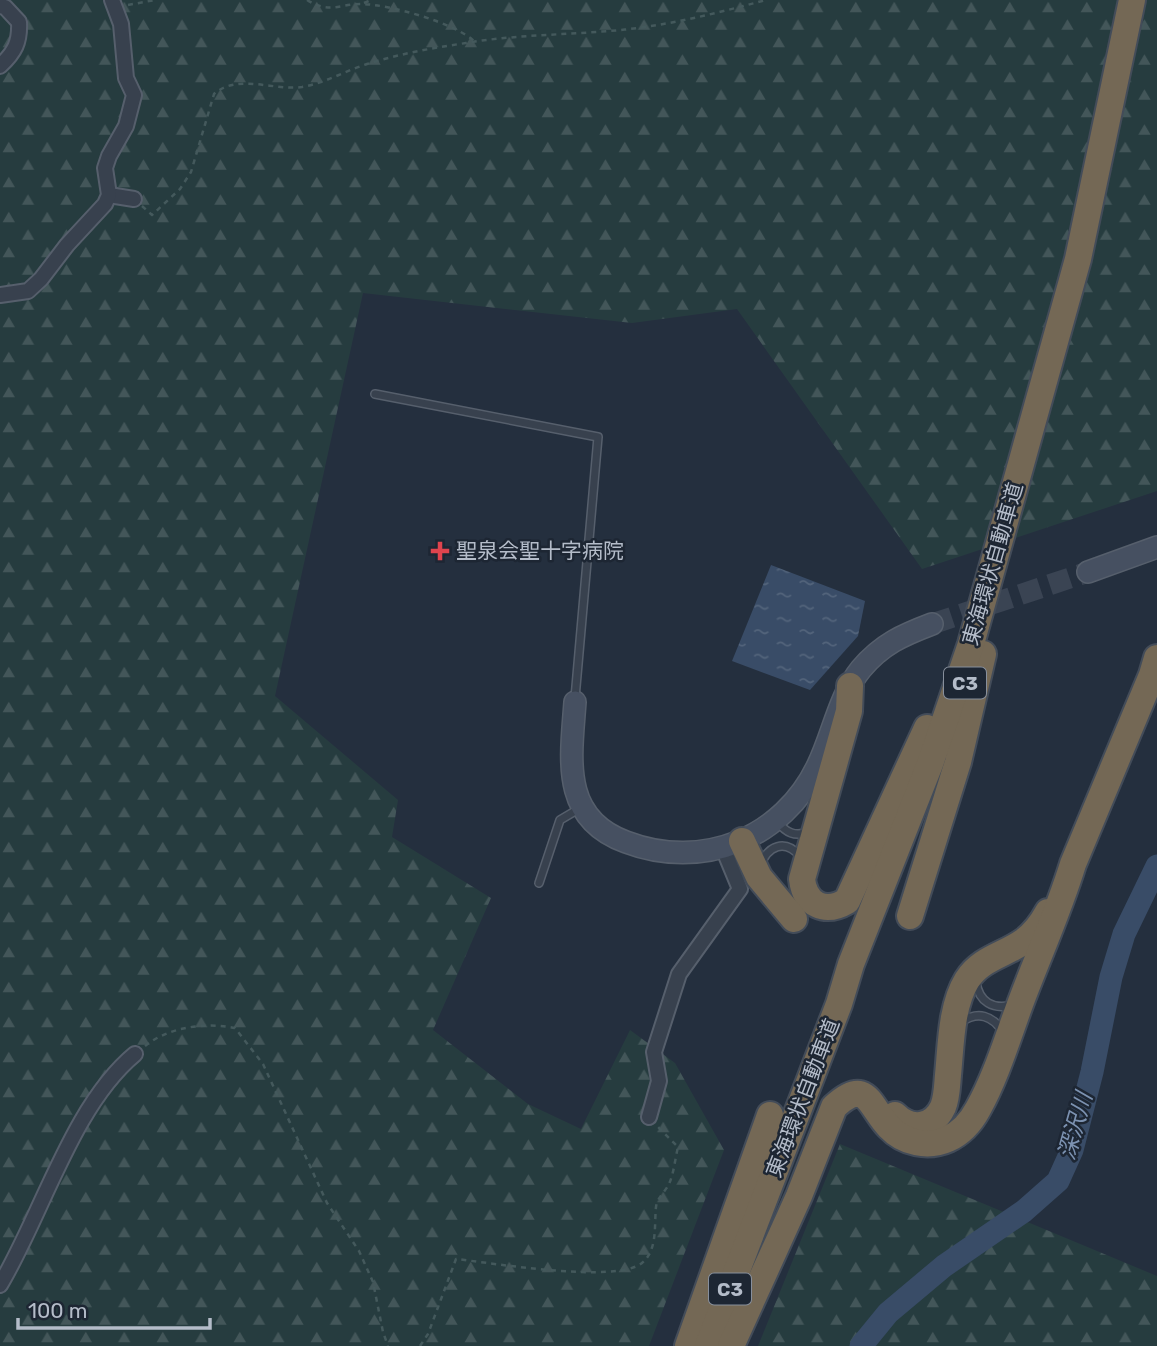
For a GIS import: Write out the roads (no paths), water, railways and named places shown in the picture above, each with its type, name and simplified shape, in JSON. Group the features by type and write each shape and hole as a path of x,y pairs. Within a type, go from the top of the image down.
{"highway":[{"name":"東海環状自動車道","path":"723,1346 764,1227 928,796 1007,558 1019,490 1079,260 1132,0"},
{"name":"東海環状自動車道","path":"708,1346 825,1042 851,964 930,764 971,644 1055,382 1086,260 1140,0"},
{"path":"850,686 849,711 802,879 803,889 809,899 825,909 837,907 847,901 944,694 975,607 1005,503 1019,490"},
{"path":"910,916 958,762 987,639 1012,552 1019,490"},
{"path":"883,1090 893,1113 902,1122 913,1126 924,1125 935,1119 946,1099 962,990 979,966 989,958 1026,940 1049,911 1073,864 1152,676 1157,658"},
{"path":"733,844 794,919"},
{"path":"731,1346 799,1196 834,1107 851,1094 863,1095 871,1100 889,1126 906,1139 928,1143 951,1138 978,1110 1006,1044 1073,864"},
{"path":"688,1346 770,1115"}],"street":[{"path":"0,295 28,291 105,204 109,195 105,168 127,126 134,95 126,78 121,24 113,3"},
{"path":"0,6 5,7 19,22 20,39 13,55 0,66"},
{"path":"109,195 134,199"},
{"path":"1088,572 1157,547"},
{"path":"575,702 570,768 574,787 583,807 598,826 615,838 634,845 682,854 733,844 776,819 802,791 817,767 850,686 861,669 894,639 932,624"},
{"path":"649,1116 659,1081 654,1052 679,974 740,889 733,844"},
{"path":"0,1285 33,1224 57,1168 94,1101 123,1064 135,1054"}],"lane":[{"path":"375,394 598,438 575,702"},
{"path":"539,883 560,820 583,807"},
{"path":"776,819 790,834 798,835 815,828"},
{"path":"759,877 763,857 769,849 778,846 793,848 806,863"},
{"path":"979,966 975,981 977,990 988,1004 1002,1007 1022,999"},
{"path":"954,1031 962,1021 971,1016 987,1016 996,1022 1006,1044"}],"water":[{"path":"771,565 865,601 858,636 810,690 732,661"}],"waterway":[{"name":"深沢川","path":"861,1346 888,1313 944,1266 1024,1211 1058,1181 1072,1150 1092,1072 1111,977 1124,934 1157,866"}],"tunnel":[{"path":"932,624 1088,572"}],"place":[{"name":"聖泉会聖十字病院","path":"440,551"}]}
